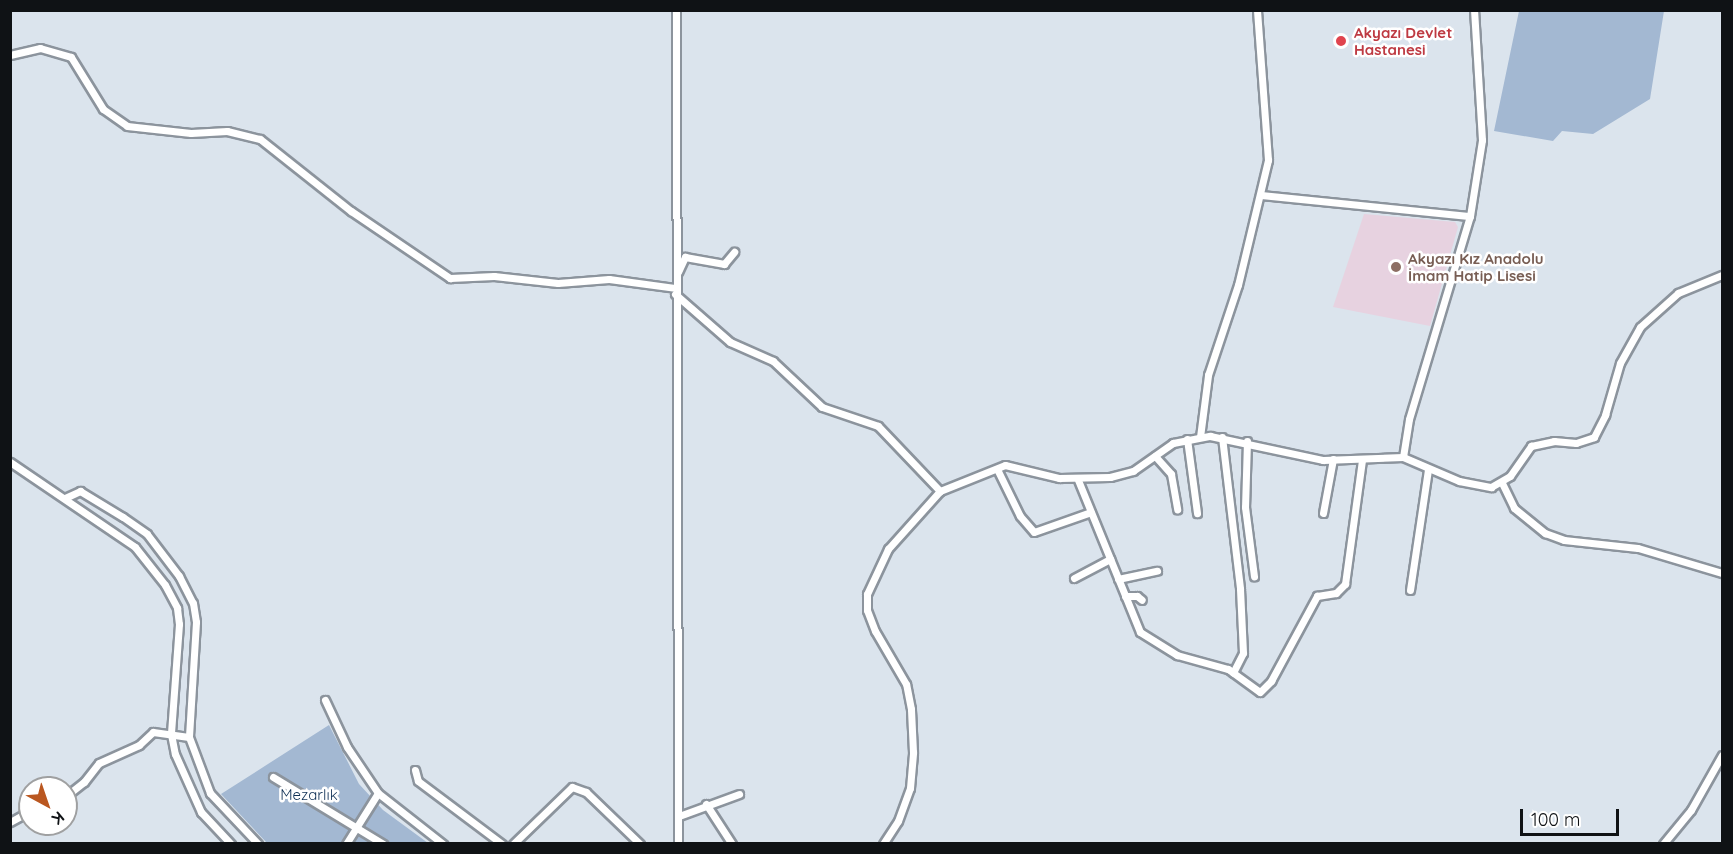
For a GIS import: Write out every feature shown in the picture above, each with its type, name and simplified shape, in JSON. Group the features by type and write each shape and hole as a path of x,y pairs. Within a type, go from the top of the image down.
{"street":[{"path":"676,10 678,843"},
{"path":"1200,437 1208,375 1262,195 1268,160 1257,10"},
{"path":"1403,457 1409,419 1470,216 1482,140 1474,10"},
{"path":"10,55 40,48 70,57 103,109 127,126 191,133 227,131 260,139 351,211 450,278 461,280 494,276 558,283 609,279 676,291 730,342 773,361 822,407 878,426 940,491"},
{"path":"1262,195 1288,201 1470,216"},
{"path":"677,274 685,257 724,264 734,252"},
{"path":"883,843 898,821 910,788 911,720 906,684 874,631 867,610 867,594 888,549 940,491 997,469 1017,466 1078,480 1133,471 1187,439 1222,436 1295,455 1362,460 1403,457 1428,469 1479,487 1502,483 1531,446 1554,441 1576,443 1594,437 1605,415 1620,363 1640,327 1678,293 1722,275"},
{"path":"1222,436 1240,589 1243,653 1233,673"},
{"path":"1187,439 1197,513"},
{"path":"1247,441 1245,507 1254,576"},
{"path":"1155,456 1171,474 1178,509"},
{"path":"1323,513 1333,459"},
{"path":"1078,480 1140,632 1178,655 1233,673 1255,690 1265,689 1317,596 1336,593 1344,584 1362,460"},
{"path":"10,462 135,547 165,585 177,608 179,640 171,734 193,799 231,843"},
{"path":"997,469 1020,516 1034,532 1091,512"},
{"path":"1410,590 1428,469"},
{"path":"1502,483 1514,508 1545,533 1564,540 1638,548 1722,572"},
{"path":"65,498 80,491 123,517 147,534 179,576 193,603 196,622 189,737 210,793 258,843"},
{"path":"1074,578 1110,559"},
{"path":"1118,579 1157,571"},
{"path":"1125,596 1137,596 1142,600"},
{"path":"325,700 346,747 378,793 443,843"},
{"path":"78,787 99,763 139,745 153,732 189,737"},
{"path":"1663,843 1692,810 1722,755"},
{"path":"415,770 418,781 501,843"},
{"path":"273,777 383,843"},
{"path":"513,843 572,787 586,792 634,842"},
{"path":"346,843 378,793"},
{"path":"679,816 706,804 740,794"},
{"path":"706,804 732,843"}],"shaded area":[{"name":"Akyazı Kız Anadolu İmam Hatip Lisesi","path":"1364,214 1455,222 1458,227 1430,326 1333,307"}],"green space":[{"path":"1519,11 1664,11 1650,99 1593,134 1562,131 1553,141 1494,131"},
{"name":"Mezarlık","path":"329,725 359,784 383,810 428,843 267,843 221,794"}],"place":[{"name":"Akyazı Devlet Hastanesi","path":"1341,41"},
{"name":"Akyazı Kız Anadolu İmam Hatip Lisesi","path":"1396,267"}]}
